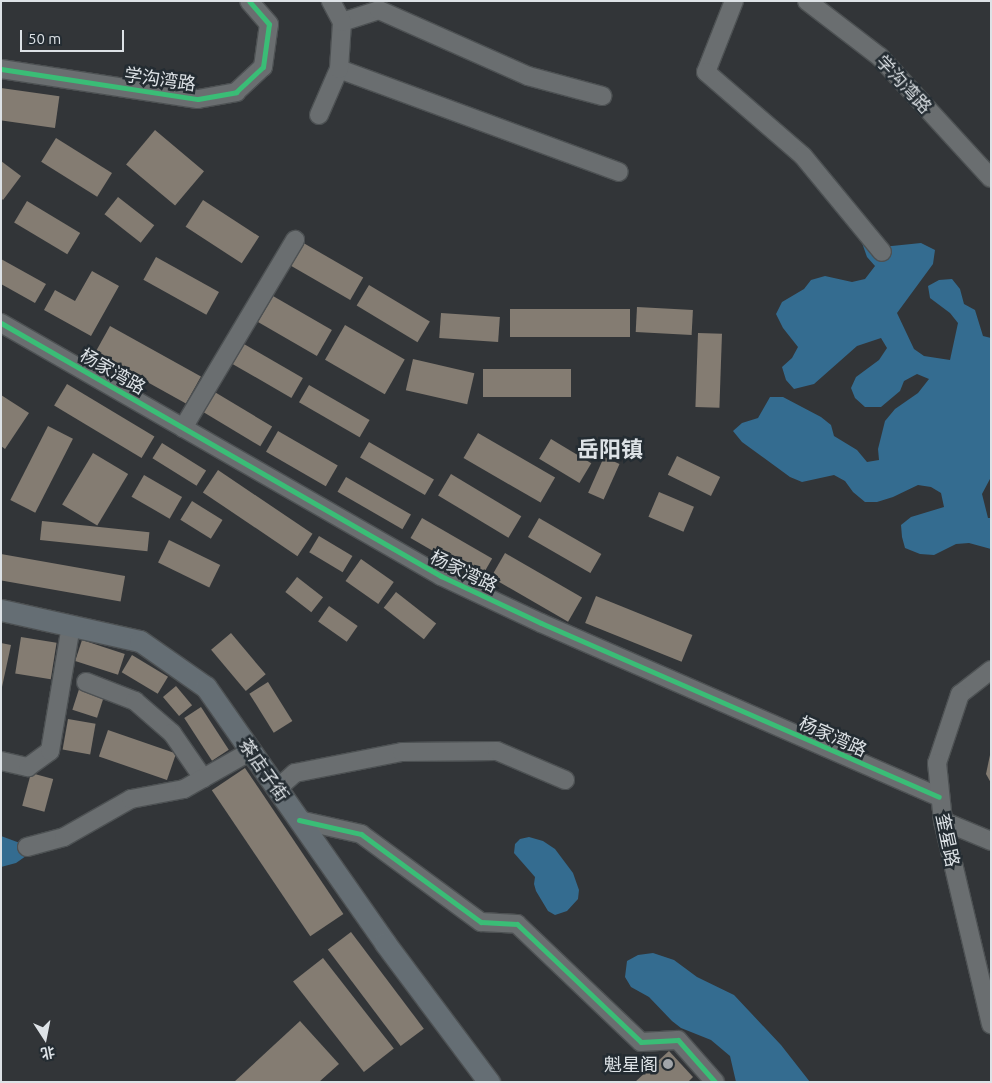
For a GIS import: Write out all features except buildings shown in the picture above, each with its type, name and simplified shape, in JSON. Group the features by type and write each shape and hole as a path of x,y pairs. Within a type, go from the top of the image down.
{"main road":[{"name":"茶店子街","path":"1,610 140,641 206,687 385,943 489,1082"}],"street":[{"name":"学沟湾路","path":"1,69 198,99 236,92 263,67 269,24 249,1"},
{"path":"319,115 339,69 342,22 331,1"},
{"path":"734,1 706,72 803,156 882,252"},
{"name":"学沟湾路","path":"807,1 880,57 991,178"},
{"path":"342,22 379,10 528,76 602,96"},
{"path":"339,69 619,172"},
{"path":"183,428 295,240"},
{"name":"杨家湾路","path":"1,322 441,576 541,623 939,797"},
{"path":"1,761 28,768 50,751 71,625"},
{"name":"奎星路","path":"991,670 960,694 937,763 939,797 943,821 991,1024"},
{"path":"86,682 135,701 172,733 203,778"},
{"path":"27,848 64,837 131,799 184,789 251,751"},
{"path":"277,789 294,773 402,752 497,751 565,780"},
{"path":"299,820 361,834 481,922 517,924 641,1042 678,1040 715,1082"},
{"path":"943,821 991,841"}],"shaded area":[{"path":"861,240 882,247 921,243 935,250 933,264 897,313 914,349 924,356 950,360 958,323 950,313 930,298 928,286 939,280 952,279 960,289 964,304 975,310 983,336 991,338 991,477 982,494 988,518 991,518 991,549 969,543 956,544 934,555 920,554 905,548 901,525 911,517 944,507 941,493 931,487 918,485 893,497 877,502 865,502 853,492 845,481 834,475 802,482 790,477 742,442 733,431 742,423 758,418 770,397 783,397 821,417 831,425 834,436 857,450 867,462 879,460 878,449 885,421 895,409 918,393 929,379 917,374 904,381 900,391 881,407 865,407 855,398 851,388 856,377 879,360 887,348 881,338 857,346 814,384 794,389 786,380 782,367 792,358 798,347 783,328 776,314 782,302 804,289 811,280 825,276 852,282 865,279 875,266 867,257"},
{"path":"1,836 28,846 26,856 16,863 1,867"},
{"path":"529,837 543,841 555,849 573,873 579,890 578,899 567,911 555,915 548,911 536,891 535,877 514,853 515,844 520,839"},
{"path":"653,953 674,960 697,977 734,995 781,1045 810,1082 736,1082 730,1056 711,1040 681,1028 649,997 631,987 625,977 627,961 638,955"}],"cycle path":[{"path":"1,69 198,99 236,92 263,67 269,24 249,1"},
{"path":"1,323 441,576 541,623 939,797"},
{"path":"299,820 361,834 481,922 517,924 641,1042 678,1040 715,1082"}],"place":[{"name":"魁星阁","path":"668,1064"}],"district":[{"name":"岳阳镇","path":"610,449"}]}
